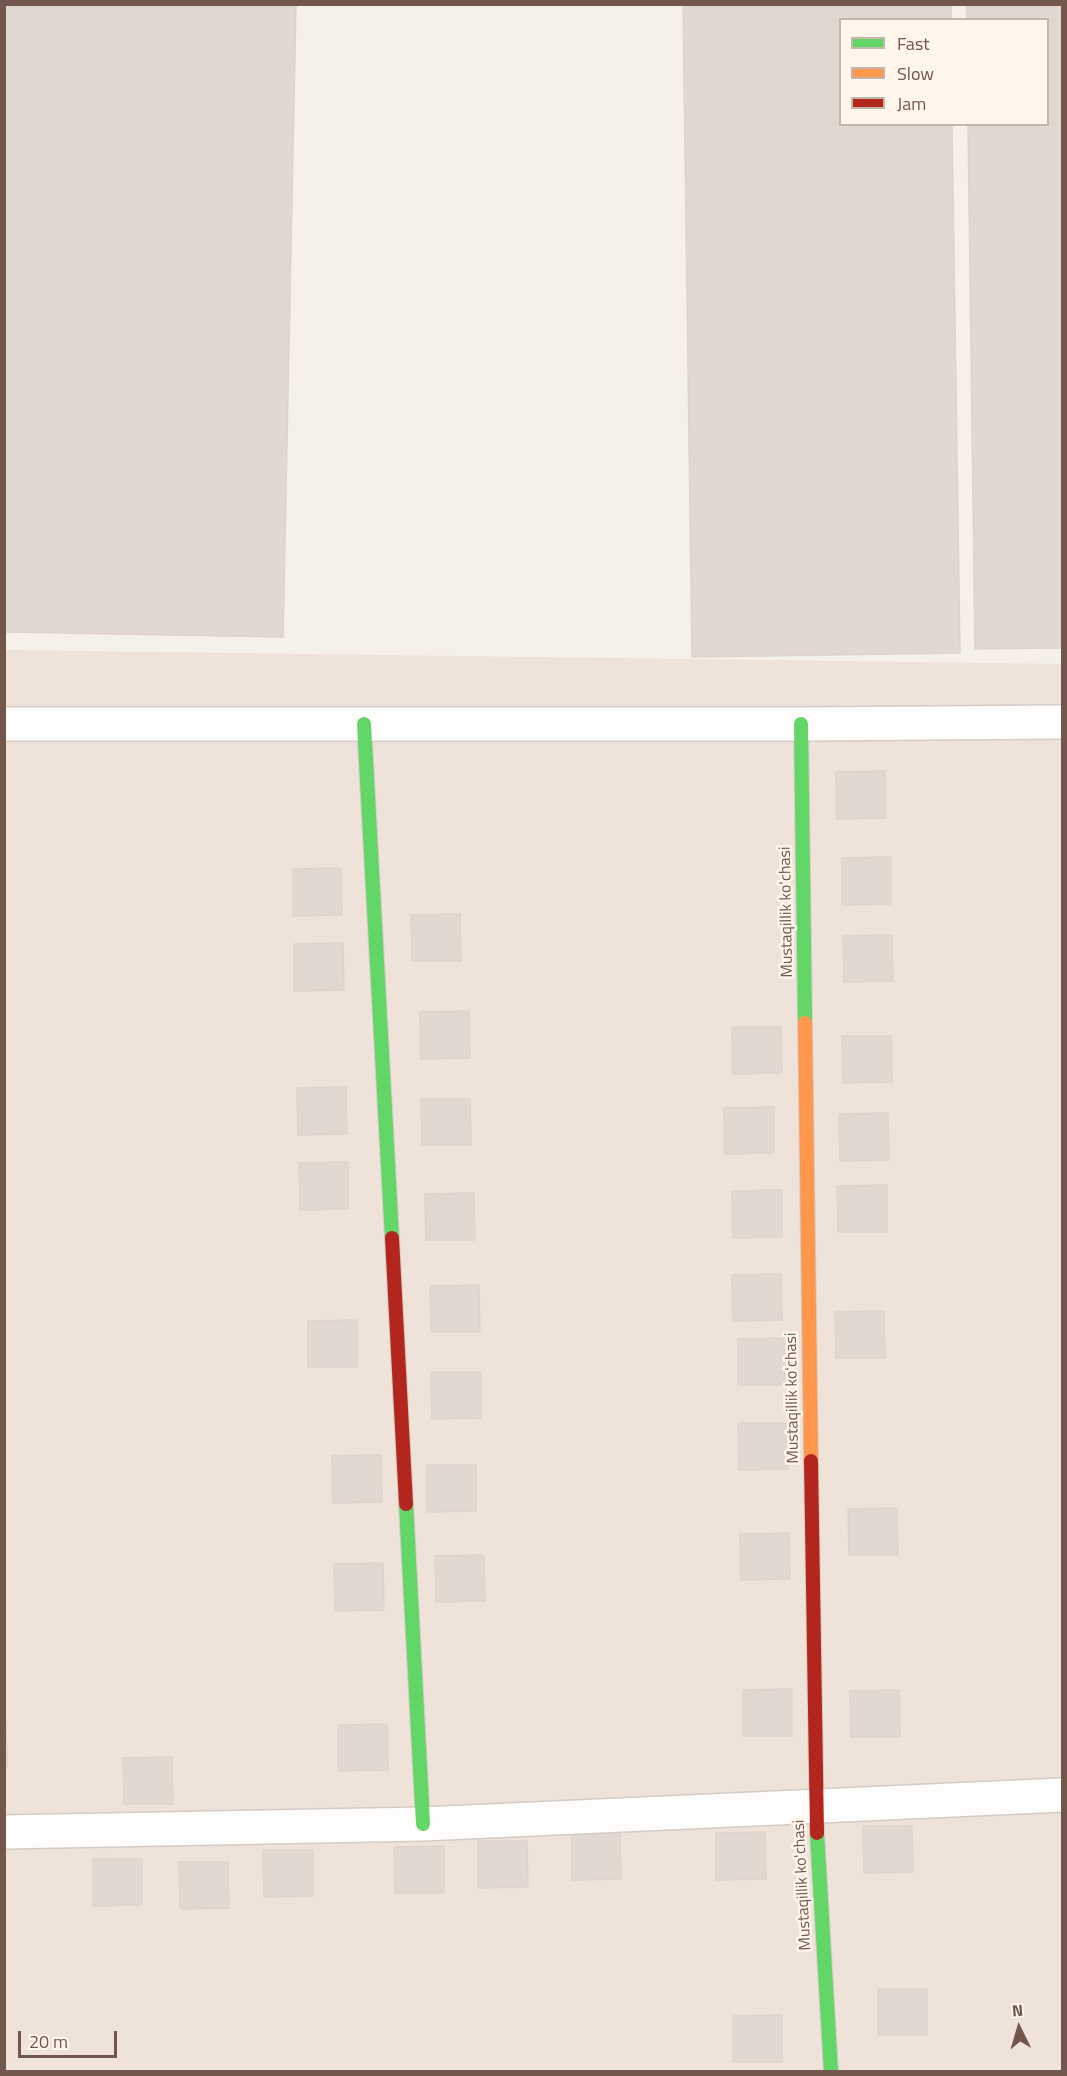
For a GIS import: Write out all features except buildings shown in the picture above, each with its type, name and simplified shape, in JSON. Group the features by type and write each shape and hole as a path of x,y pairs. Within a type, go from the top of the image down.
{"street":[{"path":"4,724 1062,722"},
{"path":"364,724 423,1824"},
{"name":"Mustaqillik koʻchasi","path":"801,724 815,1806 831,2072"},
{"path":"4,1832 423,1824 1062,1795"}],"shaded area":[{"path":"5,650 1062,664 1062,2071 5,2072"}],"traffic: fast":[{"path":"364,724 392,1238"},
{"path":"801,724 805,1023"},
{"path":"406,1504 423,1824"},
{"path":"817,1833 831,2072"}],"traffic: slow":[{"path":"805,1023 811,1461"}],"traffic: jam":[{"path":"392,1238 406,1504"},
{"path":"811,1461 817,1833"}]}
